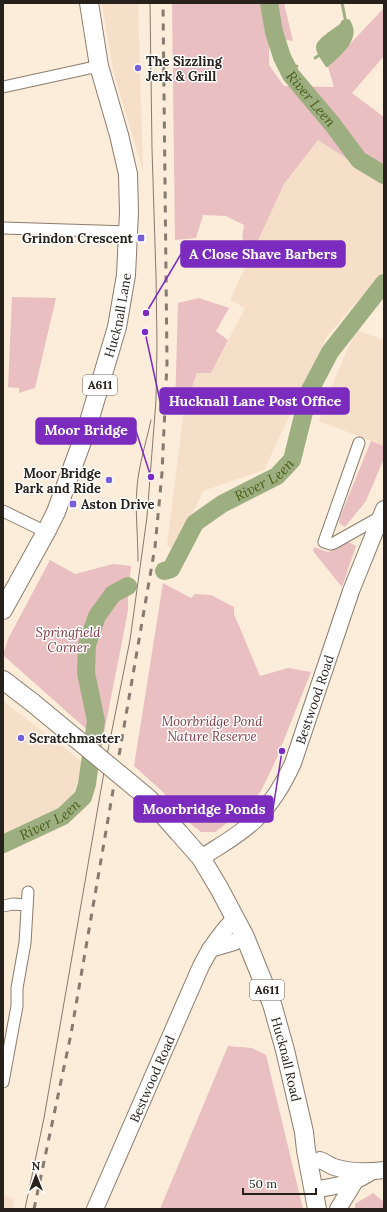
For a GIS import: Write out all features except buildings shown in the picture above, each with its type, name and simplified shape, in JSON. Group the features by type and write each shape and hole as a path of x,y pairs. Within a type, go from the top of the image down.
{"main road":[{"name":"Hucknall Lane","path":"3,610 56,512 87,428 114,337 125,282 129,232 128,174 119,135 99,66 89,3"},
{"name":"A611","path":"3,680 148,798 201,858"},
{"name":"Hucknall Road","path":"201,858 245,937 275,1013 304,1132 316,1146 319,1178 317,1209"},
{"name":"Hucknall Road","path":"319,1178 330,1209"}],"street":[{"path":"3,87 99,66"},
{"path":"3,228 129,232"},
{"path":"359,449 324,542 334,543 383,512"},
{"path":"3,511 46,532"},
{"name":"Bestwood Road","path":"201,858 256,820 271,802 287,778 351,591 383,512"},
{"path":"3,1082 6,1051 17,1006 17,988 25,943 28,892"},
{"path":"3,906 13,904 27,905"},
{"name":"Bestwood Road","path":"95,1209 201,966 210,948 235,918"},
{"path":"210,948 234,942 245,937"},
{"path":"319,1178 327,1163 350,1175"},
{"path":"319,1178 350,1175 364,1177 378,1171"},
{"path":"338,1209 350,1175"}],"shaded area":[{"path":"102,3 138,3 143,171 113,71"},
{"path":"349,19 353,26 354,33 352,39 339,57 328,67 326,67 317,52 317,44 322,38 340,24 342,20"},
{"path":"318,140 384,183 384,271 327,336 264,470 203,491 175,549 167,546 184,410 197,373 211,373 245,308 230,300 284,184"},
{"path":"356,330 384,340 384,446 319,421 335,378"},
{"path":"3,701 84,763 71,799 60,809 3,836"},
{"path":"3,1195 14,1199 13,1209 3,1209"}],"green space":[{"path":"172,3 284,3 293,41 269,37 269,65 284,86 334,87 328,67 384,8 384,56 352,93 384,117 384,183 318,140 284,184 256,245 242,239 244,225 226,216 203,215 196,238 175,240"},
{"path":"12,297 56,298 35,388 19,393 19,388 8,387"},
{"path":"199,298 229,308 216,331 228,340 211,373 197,373 184,410 175,409 178,303"},
{"path":"371,441 384,446 384,458 366,501 345,527 339,523 340,517"},
{"path":"348,542 356,546 342,587 313,551 314,547 328,552"},
{"name":"Springfield Corner","path":"50,560 75,574 113,564 131,566 128,611 102,743 3,655 8,639"},
{"name":"Moorbridge Pond Nature Reserve","path":"163,583 191,598 195,594 211,595 234,607 234,614 260,676 288,668 311,672 275,762 261,791 246,809 215,832 201,832 192,825 163,792 134,766"},
{"path":"228,1046 252,1048 266,1055 303,1209 160,1209"},
{"path":"373,1193 384,1202 384,1209 355,1209 355,1204"}],"waterway":[{"name":"River Leen","path":"269,3 274,32 282,57 291,75 333,125 359,160 384,175"},
{"path":"342,3 346,23"},
{"path":"315,58 321,54"},
{"path":"289,70 297,66"},
{"name":"River Leen","path":"164,571 171,569 195,523 222,504 277,476 292,460 309,392 330,352 384,283"},
{"name":"River Leen","path":"3,844 63,816 83,797 87,784 96,721 86,673 87,645 97,616 113,594 128,586"}],"tram line":[{"path":"25,1209 44,1118 107,755 130,640 147,517 156,400 157,344 150,3"},
{"path":"138,561 136,506 137,487 151,420"}],"railway":[{"path":"34,1209 71,1034 155,547 162,473 167,363 163,3"}],"place":[{"name":"The Sizzling Jerk & Grill","path":"138,68"},
{"name":"Grindon Crescent","path":"141,238"},
{"name":"A Close Shave Barbers","path":"146,313"},
{"name":"Hucknall Lane Post Office","path":"145,332"},
{"name":"Moor Bridge","path":"151,477"},
{"name":"Moor Bridge Park and Ride","path":"109,480"},
{"name":"Aston Drive","path":"73,504"},
{"name":"Scratchmaster","path":"21,738"},
{"name":"Moorbridge Ponds","path":"282,751"}]}
